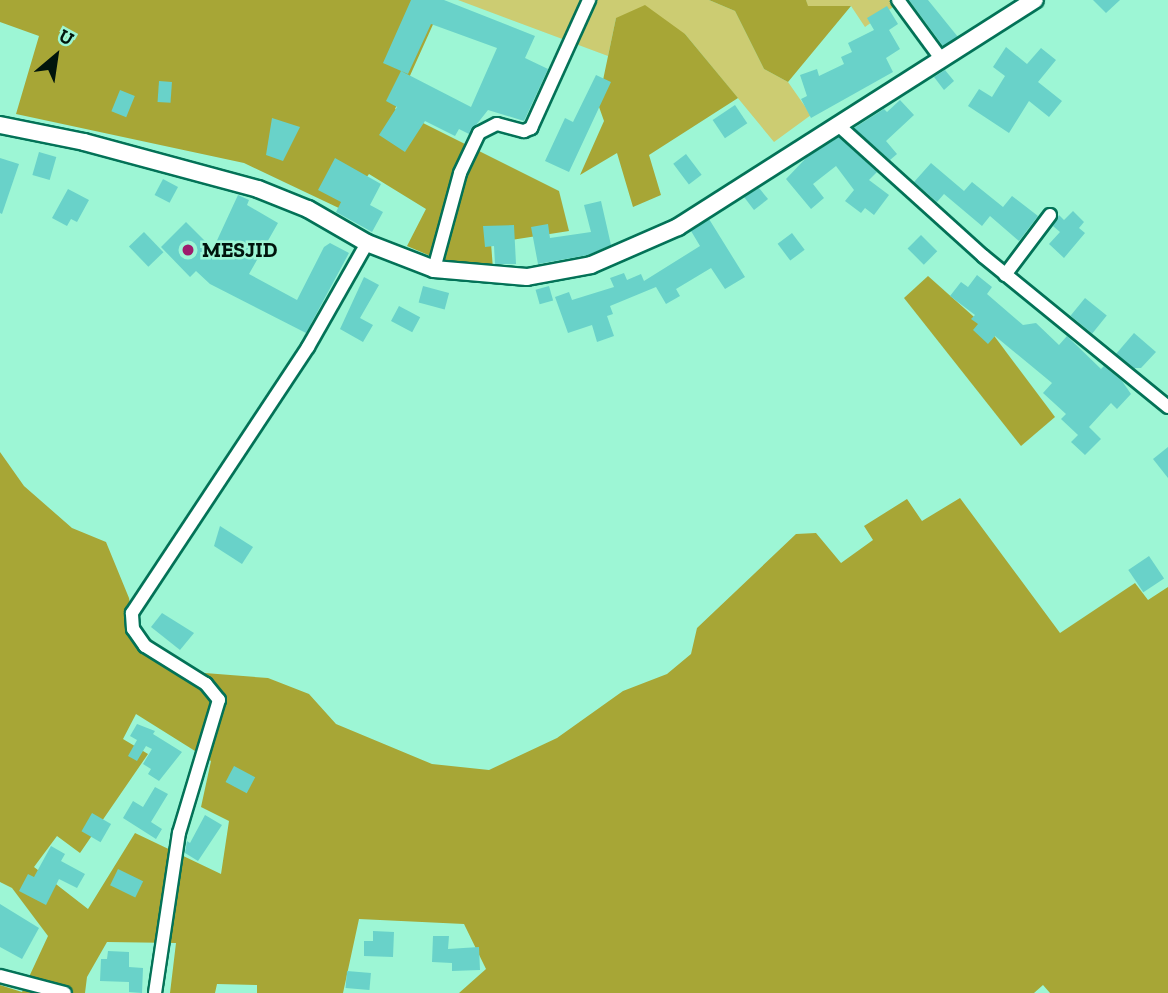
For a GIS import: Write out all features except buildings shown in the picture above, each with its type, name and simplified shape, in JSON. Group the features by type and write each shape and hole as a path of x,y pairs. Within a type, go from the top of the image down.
{"street":[{"path":"435,269 460,173 479,133 497,124 524,131 531,128 589,0"},
{"path":"898,0 942,60"},
{"path":"0,125 107,148 258,189 308,209 367,243 435,269 527,277 620,255 678,227 1035,0"},
{"path":"837,124 1005,275 1168,407"},
{"path":"1005,275 1049,215"},
{"path":"155,993 177,842 219,700 206,684 138,639 132,613 308,347 367,243"},
{"path":"0,976 65,993"}],"shaded area":[{"path":"0,0 444,0 395,109 559,191 569,231 491,243 493,269 447,263 407,246 426,209 369,174 343,210 244,163 16,114 39,36 0,22"},
{"path":"458,0 709,0 735,11 764,69 788,82 811,115 774,142 685,34 616,18 608,56"},
{"path":"709,0 806,0 808,6 851,6 788,82 764,69 735,11"},
{"path":"806,0 890,0 893,7 865,27 851,6 807,6"},
{"path":"645,5 685,34 738,98 649,155 661,195 633,207 617,153 580,175 604,121 598,104 616,18"},
{"path":"928,276 992,333 1055,417 1021,446 904,298"},
{"path":"0,452 24,486 72,528 106,542 129,598 135,633 179,671 268,678 309,694 336,724 432,764 489,770 557,738 623,691 667,674 691,654 697,628 796,534 816,533 841,563 873,540 864,526 907,499 922,521 960,498 1060,633 1135,583 1148,600 1168,587 1168,993 1050,993 1043,985 1034,993 459,993 486,969 464,924 359,919 343,993 257,993 257,985 217,984 215,993 170,993 176,943 107,942 87,977 85,993 0,993 0,985 22,992 48,936 12,888 0,882","holes":["136,714 211,761 201,807 229,821 221,874 135,833 88,909 34,867 57,836 80,853 148,754 123,739"]}],"place":[{"name":"MESJID","path":"188,250"}]}
